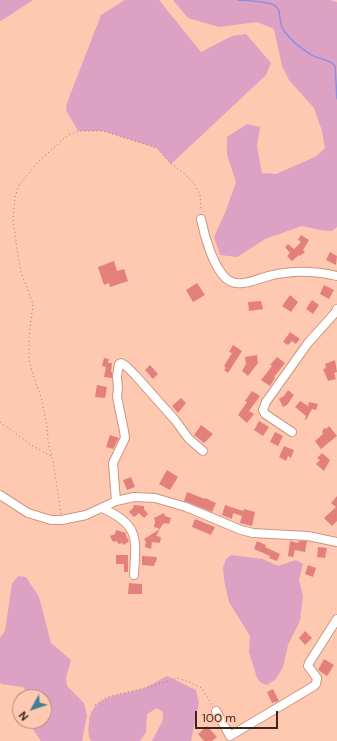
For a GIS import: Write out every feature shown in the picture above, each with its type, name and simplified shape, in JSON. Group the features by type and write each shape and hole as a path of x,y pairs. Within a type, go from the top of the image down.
{"street":[{"path":"201,218 209,250 220,271 228,280 239,283 254,281 272,275 295,272 337,276"},
{"path":"292,432 265,414 263,410 266,402 308,343 337,309"},
{"path":"116,501 112,467 125,438 117,397 117,376 119,364 121,363 126,366 136,376 175,420 189,439 203,451"},
{"path":"0,495 28,513 43,518 62,520 86,515 116,501 134,497 155,498 186,507 241,530 253,533 308,536 336,540"},
{"path":"102,508 114,513 125,521 134,534 134,576"},
{"path":"216,711 230,736 314,686 317,678 308,666 309,663 337,619"}],"path":[{"path":"62,520 52,456 48,442 47,425 41,397 32,372 29,358 29,338 33,304 21,272 13,220 15,197 19,185 38,162 68,135 78,131 103,131 157,148 171,164 184,173 195,185 200,194 201,218"},
{"path":"0,422 31,445 52,456"},
{"path":"95,705 107,697 153,686 177,678 202,688 216,711"}],"shaded area":[{"path":"0,0 33,0 0,21"},
{"path":"125,0 159,0 201,52 232,36 246,34 271,63 266,75 171,164 157,148 103,131 78,131 66,110 67,103 101,15"},
{"path":"173,0 330,0 337,2 337,227 332,231 302,226 265,239 237,257 220,255 214,237 225,213 236,182 227,155 227,137 247,124 260,127 257,147 262,173 276,174 315,157 325,148 322,131 314,108 289,80 282,66 274,29 257,22 219,27 188,18"},
{"path":"231,555 263,559 278,566 296,560 303,564 299,580 303,596 300,621 288,645 283,667 276,679 267,685 261,683 257,678 249,652 250,636 229,602 223,568 226,559"},
{"path":"18,576 26,577 39,597 51,643 71,660 66,677 67,686 84,703 87,715 82,741 41,741 33,729 52,729 52,689 24,689 23,687 1,684 0,682 0,638 5,631 12,584"},
{"path":"167,676 196,690 199,703 191,741 152,741 163,720 163,712 157,708 147,714 146,732 140,741 91,741 88,730 91,714 95,707 108,698 142,689"}],"building":[{"path":"301,235 309,240 303,250 305,252 292,261 287,256 290,253 285,247 288,244 294,249 301,242 298,240"},
{"path":"330,252 337,256 336,265 326,260"},
{"path":"114,261 117,271 124,269 128,281 110,287 109,283 104,285 98,267"},
{"path":"197,283 205,295 193,302 186,290"},
{"path":"324,285 334,290 329,299 320,294"},
{"path":"290,295 298,302 291,312 282,306"},
{"path":"312,300 319,305 313,314 306,309"},
{"path":"261,301 263,309 249,311 248,302"},
{"path":"290,332 300,339 296,344 292,341 288,345 283,342"},
{"path":"233,345 242,351 228,373 224,370 226,368 224,366 232,353 229,352"},
{"path":"257,355 258,363 248,376 242,371 246,364 245,357"},
{"path":"277,357 285,363 274,377 275,378 270,386 261,380"},
{"path":"104,358 109,359 108,363 112,363 112,378 104,377 106,367 102,366"},
{"path":"335,360 337,372 334,373 336,379 328,381 323,369 326,368 325,364"},
{"path":"150,365 158,374 153,379 145,370"},
{"path":"97,385 107,387 105,398 95,397"},
{"path":"288,390 294,395 287,405 283,407 279,399 284,396"},
{"path":"252,391 260,396 249,411 254,414 247,423 238,415 247,402 245,401"},
{"path":"181,398 186,403 178,413 172,406"},
{"path":"300,401 308,406 309,402 318,404 316,410 312,409 306,420 306,416 295,407"},
{"path":"259,421 269,427 263,436 254,430"},
{"path":"201,425 213,434 204,443 194,435"},
{"path":"329,426 337,436 321,449 315,441 323,434 322,432 324,428 326,429"},
{"path":"275,432 283,436 278,446 270,442"},
{"path":"110,435 119,438 113,449 106,447"},
{"path":"284,446 294,450 291,458 288,456 286,461 279,457"},
{"path":"322,453 330,460 324,471 316,464 320,460 317,458"},
{"path":"167,470 178,477 170,490 159,484"},
{"path":"131,477 135,487 127,490 123,480"},
{"path":"187,492 216,503 212,512 184,501"},
{"path":"337,496 337,521 332,526 324,518 336,507 331,503"},
{"path":"134,505 144,506 144,509 148,514 144,518 139,513 134,517 129,512"},
{"path":"225,505 243,511 244,509 255,512 252,526 240,523 242,516 233,513 232,519 222,515"},
{"path":"164,513 165,516 171,518 169,524 165,523 160,529 154,527 154,518"},
{"path":"195,519 215,527 211,535 192,527"},
{"path":"160,529 156,536 161,537 160,543 152,542 151,549 145,547 146,542 144,539"},
{"path":"116,530 126,533 129,541 124,545 122,543 119,544 116,541 113,542 110,536 115,534"},
{"path":"257,541 266,545 265,547 280,554 277,561 254,549"},
{"path":"290,541 298,543 299,541 307,541 305,552 295,550 293,557 288,556"},
{"path":"318,547 327,548 325,558 317,557"},
{"path":"116,555 128,555 128,572 124,572 124,564 116,564"},
{"path":"142,556 157,557 154,566 142,565"},
{"path":"308,565 316,568 313,577 305,574"},
{"path":"129,583 142,584 142,594 128,594"},
{"path":"305,631 312,638 305,645 299,638"},
{"path":"324,659 334,665 327,676 318,670"},
{"path":"273,689 279,701 272,703 267,692"},
{"path":"207,726 217,737 212,741 204,741 198,734"}],"waterway":[{"path":"238,0 256,1 277,7 281,25 290,38 310,54 333,63 335,66 337,99"}]}
